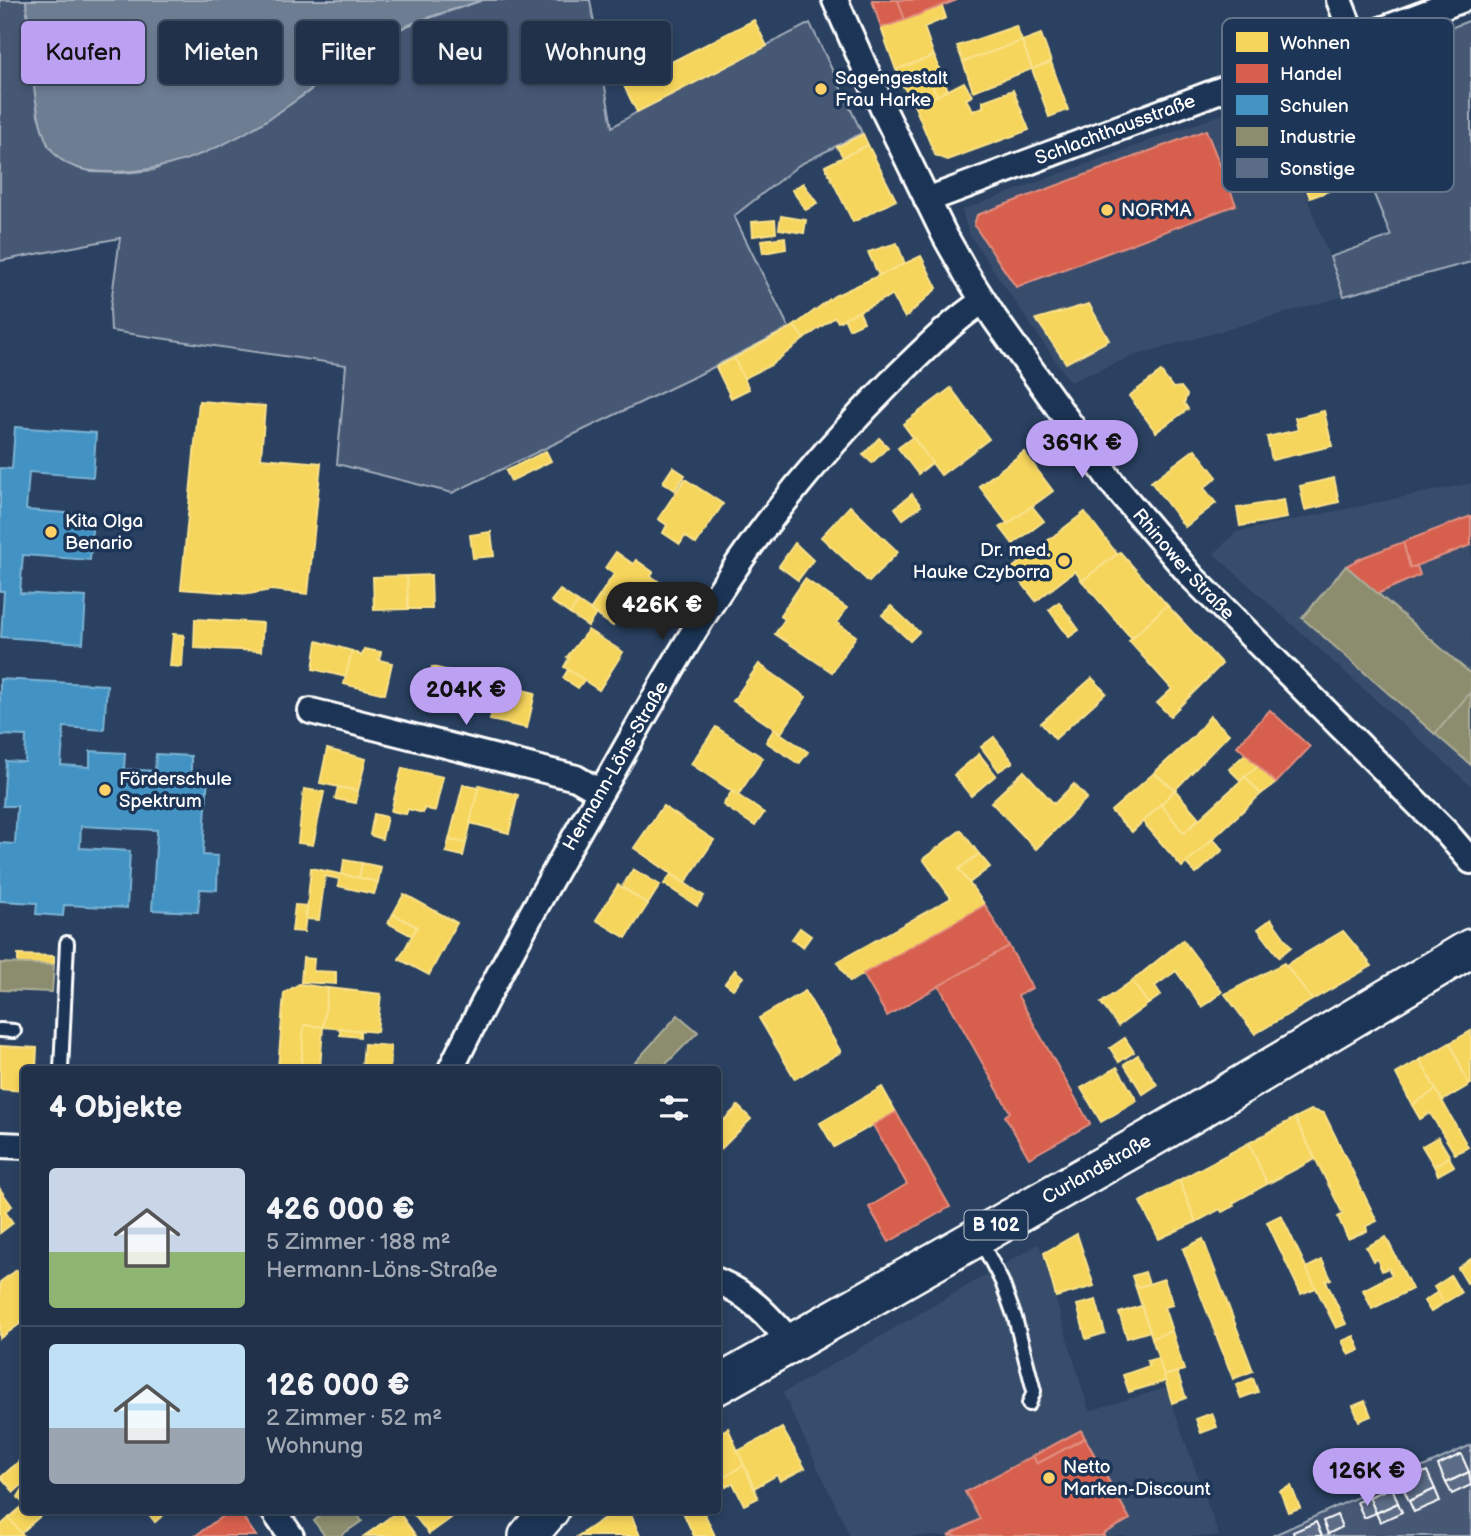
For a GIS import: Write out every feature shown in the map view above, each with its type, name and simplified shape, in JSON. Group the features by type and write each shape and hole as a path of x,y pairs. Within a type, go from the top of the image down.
{"main road":[{"name":"Curlandstraße","path":"721,1383 1178,1122 1471,948"},
{"path":"528,1536 547,1514"}],"street":[{"name":"Rhinower Straße","path":"835,0 927,200 984,301 1113,484 1192,576 1447,832 1471,861"},
{"path":"1339,0 1346,18"},
{"name":"Schlachthausstraße","path":"1414,18 1461,0"},
{"name":"Schlachthausstraße","path":"927,200 1222,90"},
{"name":"Hermann-Löns-Straße","path":"453,1066 534,909 664,681 756,540 834,443 879,394 947,329 984,301"},
{"path":"310,711 576,778 600,792"},
{"path":"0,1145 21,1146"},
{"path":"721,1282 762,1309 791,1342"},
{"path":"276,1514 291,1536"}],"lane":[{"path":"61,1066 66,943"},
{"path":"0,1030 14,1031"},
{"path":"978,1236 1002,1282 1015,1318 1034,1391 1029,1404"}],"shaded area":[{"path":"0,0 26,0 28,21 21,21 21,84 35,84 38,115 48,145 91,172 154,170 303,96 319,84 399,84 399,30 413,24 413,84 507,84 507,21 421,21 483,0 590,0 594,21 521,21 521,84 605,84 612,127 810,23 862,133 799,165 734,216 789,328 700,374 452,493 337,464 346,365 111,331 110,310 120,238 0,261"},
{"path":"26,0 483,0 413,21 413,24 399,29 399,21 296,21 296,84 319,84 262,123 214,149 188,159 136,171 92,171 75,167 61,159 49,146 43,133 34,84 145,84 145,21 28,21"},
{"path":"1471,20 1471,262 1344,296 1330,257 1391,236 1373,192 1454,192 1454,27"},
{"path":"1222,114 1222,192 1305,192 1344,296 1133,356 1070,382 969,234 962,210"},
{"path":"1471,483 1471,786 1214,554 1236,532"},
{"path":"1039,1244 1089,1411 1166,1388 1219,1536 850,1536 783,1393"},
{"path":"1471,1445 1471,1536 1272,1536"}],"building: Wohnen":[{"path":"942,6 946,18 924,27 934,56 896,70 881,28"},
{"path":"754,20 767,46 637,112 624,86 671,84 671,62"},
{"path":"1016,26 1022,41 963,62 957,46"},
{"path":"1041,34 1051,62 1032,69 1022,41"},
{"path":"1022,41 1032,69 973,91 963,62"},
{"path":"934,56 948,90 937,96 928,77 903,86 897,69"},
{"path":"1051,62 1068,110 1049,117 1032,69"},
{"path":"928,77 937,96 915,107 903,86"},
{"path":"964,82 972,96 966,99 973,111 983,107 983,101 1013,90 1029,130 947,160 935,155 915,107"},
{"path":"863,134 868,145 843,157 837,147"},
{"path":"868,145 896,200 853,222 825,166"},
{"path":"803,183 817,203 806,210 792,190"},
{"path":"1308,192 1326,192 1310,198"},
{"path":"781,216 806,220 804,233 779,229"},
{"path":"775,220 776,233 753,236 752,222"},
{"path":"785,237 786,249 763,253 761,240"},
{"path":"897,243 905,264 879,276 868,252"},
{"path":"921,256 937,288 905,318 892,295 838,322 835,317 804,339 794,326 834,296"},
{"path":"1089,304 1109,340 1066,363 1036,319"},
{"path":"859,311 864,322 849,329 844,318"},
{"path":"794,326 804,339 771,365 743,379 734,358"},
{"path":"734,358 749,389 731,398 716,367"},
{"path":"1161,372 1173,388 1181,387 1187,395 1184,403 1188,409 1156,432 1129,396"},
{"path":"951,388 989,439 941,475 903,424"},
{"path":"199,401 265,406 261,458 321,463 308,594 271,590 249,594 181,589"},
{"path":"1324,411 1332,446 1272,460 1267,437 1298,430 1295,418"},
{"path":"913,437 932,463 918,474 898,448"},
{"path":"879,438 888,447 872,463 863,455"},
{"path":"1195,449 1217,477 1204,488 1216,503 1185,527 1151,482"},
{"path":"546,451 551,461 511,481 506,471"},
{"path":"1024,452 1053,491 1008,524 979,486"},
{"path":"673,467 685,475 675,490 663,482"},
{"path":"1334,478 1339,502 1305,510 1300,486"},
{"path":"685,479 723,504 696,544 685,536 680,544 663,533 667,525 658,519"},
{"path":"912,494 921,506 903,519 895,508"},
{"path":"1284,500 1287,518 1240,526 1237,508"},
{"path":"850,506 898,552 869,582 821,537"},
{"path":"1032,506 1044,521 1013,544 1000,527"},
{"name":"Dr. med. Hauke Czyborra","path":"1085,512 1117,554 1082,581 1075,571 1036,601 1011,569"},
{"path":"491,532 494,556 473,558 470,535"},
{"path":"795,543 813,560 798,580 779,566"},
{"path":"616,552 633,564 636,560 653,572 651,576 665,586 641,622 600,595 614,574 605,568"},
{"path":"1120,552 1167,605 1132,639 1082,581"},
{"path":"431,575 432,609 408,609 407,576"},
{"path":"407,576 408,609 374,610 373,577"},
{"path":"805,579 847,608 837,623 856,636 832,672 775,634 785,619 780,616"},
{"path":"560,590 578,602 570,614 551,601"},
{"path":"600,595 624,610 613,626 590,610"},
{"path":"578,602 596,614 588,626 570,614"},
{"path":"1059,602 1079,630 1069,637 1049,610"},
{"path":"1167,605 1222,664 1170,716 1157,703 1172,689 1129,641"},
{"path":"891,606 919,632 910,641 882,615"},
{"path":"195,619 263,623 261,651 194,648"},
{"path":"588,630 623,652 599,690 564,667 569,658 567,657"},
{"path":"173,634 184,635 182,667 170,666"},
{"path":"317,641 352,651 346,677 313,669"},
{"path":"364,649 381,652 379,660 392,663 385,694 344,684 352,651 362,656"},
{"path":"759,664 806,697 781,733 733,701"},
{"path":"432,667 472,676 463,715 424,706"},
{"path":"568,670 584,680 578,688 563,678"},
{"path":"1092,678 1106,693 1055,739 1041,723"},
{"path":"486,682 498,684 494,700 482,698"},
{"path":"498,684 535,693 527,728 490,720"},
{"path":"1210,716 1229,734 1175,790 1154,773 1194,736"},
{"path":"716,727 763,758 738,795 691,764"},
{"path":"774,729 808,752 799,764 766,742"},
{"path":"994,737 1013,762 999,771 981,747"},
{"path":"327,749 366,759 358,791 320,783"},
{"path":"979,754 996,775 971,796 954,775"},
{"path":"1245,754 1258,766 1240,780 1229,769"},
{"path":"1258,766 1276,783 1261,794 1245,777"},
{"path":"402,768 443,777 435,811 424,808 423,813 408,809 406,814 391,811"},
{"path":"1024,771 1054,804 1074,784 1087,798 1036,849 991,802"},
{"path":"1154,773 1175,790 1132,832 1111,811"},
{"path":"1245,777 1261,794 1182,867 1143,822 1161,804 1184,833"},
{"path":"463,785 479,788 466,843 449,840"},
{"path":"479,785 518,795 509,833 470,823"},
{"path":"338,787 358,791 356,803 335,799"},
{"path":"304,789 324,792 313,845 298,843"},
{"path":"1175,790 1199,818 1184,833 1161,804"},
{"path":"732,791 764,813 755,826 723,805"},
{"path":"663,806 714,840 685,883 634,848"},
{"path":"374,814 387,817 382,839 370,835"},
{"path":"961,830 979,854 959,869 985,905 850,982 837,962 951,898 923,859"},
{"path":"1213,839 1223,850 1196,874 1186,863"},
{"path":"449,840 466,843 463,856 446,852"},
{"path":"979,854 990,867 969,883 959,869"},
{"path":"344,860 362,863 359,878 342,875"},
{"path":"362,863 381,867 378,882 359,878"},
{"path":"311,868 378,882 374,894 338,886 339,879 325,876 319,920 306,919"},
{"path":"633,869 660,885 648,904 622,887"},
{"path":"671,874 704,896 697,906 664,884"},
{"path":"618,885 648,904 626,938 596,920"},
{"path":"404,894 457,923 429,975 399,959 417,927 393,914"},
{"path":"295,905 307,906 304,932 292,931"},
{"path":"393,914 417,927 412,936 388,923"},
{"path":"1271,919 1291,947 1279,957 1258,929"},
{"path":"800,928 811,936 803,947 792,939"},
{"path":"1343,931 1372,966 1312,1000 1286,965"},
{"path":"1183,940 1222,992 1202,1007 1176,971 1155,986 1161,995 1148,1004 1132,981"},
{"path":"18,955 54,956 54,965 18,964"},
{"path":"303,958 314,959 313,971 336,972 336,984 301,982"},
{"path":"1284,963 1312,1000 1255,1034 1225,994"},
{"path":"735,970 743,977 733,989 725,983"},
{"path":"1132,981 1148,1004 1118,1026 1101,1003"},
{"path":"299,984 328,988 323,1027 304,1025 301,1066 278,1066 284,993"},
{"path":"328,988 381,994 377,1032 323,1027"},
{"path":"805,991 841,1052 795,1079 759,1018"},
{"path":"304,1025 323,1027 320,1066 301,1066"},
{"path":"340,1028 360,1031 360,1037 340,1035"},
{"path":"1471,1031 1471,1084 1469,1085 1450,1043"},
{"path":"1125,1038 1134,1052 1119,1062 1110,1048"},
{"path":"1450,1043 1469,1085 1442,1101 1420,1060"},
{"path":"364,1044 391,1046 390,1066 362,1066"},
{"path":"0,1046 37,1048 36,1066 21,1066 21,1091 0,1089"},
{"path":"1138,1055 1157,1085 1143,1094 1124,1064"},
{"path":"1420,1060 1436,1090 1412,1105 1396,1074"},
{"path":"1117,1067 1137,1101 1101,1122 1081,1088"},
{"path":"882,1087 896,1112 834,1147 820,1123"},
{"path":"1436,1090 1468,1147 1455,1154 1430,1113 1420,1119 1412,1105"},
{"path":"738,1106 751,1119 721,1149 721,1123"},
{"path":"1311,1110 1324,1113 1377,1221 1366,1226 1367,1231 1348,1239 1338,1217 1343,1214 1295,1118"},
{"path":"1295,1118 1315,1159 1267,1184 1249,1143"},
{"path":"1438,1137 1450,1157 1434,1166 1422,1146"},
{"path":"1249,1143 1267,1184 1233,1203 1234,1206 1222,1212 1220,1209 1196,1222 1179,1180"},
{"path":"1449,1157 1454,1166 1438,1175 1434,1166"},
{"path":"1179,1180 1196,1222 1159,1239 1140,1202"},
{"path":"0,1189 12,1206 5,1211 13,1223 0,1233"},
{"path":"1281,1215 1316,1288 1301,1294 1267,1222"},
{"path":"1077,1234 1094,1286 1056,1297 1044,1253"},
{"path":"1386,1237 1412,1289 1372,1309 1363,1290 1392,1275 1388,1268 1382,1271 1377,1259 1373,1261 1366,1247"},
{"path":"1203,1239 1253,1371 1233,1379 1183,1249"},
{"path":"1471,1259 1471,1280 1467,1283 1458,1268"},
{"path":"1322,1260 1331,1279 1326,1281 1346,1324 1336,1328 1306,1268"},
{"path":"17,1270 21,1276 21,1323 0,1338 0,1282"},
{"path":"1145,1272 1149,1284 1136,1288 1132,1276"},
{"path":"1451,1276 1461,1293 1444,1303 1434,1287"},
{"path":"1164,1279 1173,1305 1164,1307 1172,1331 1152,1338 1136,1288"},
{"path":"1438,1292 1444,1303 1431,1312 1424,1301"},
{"path":"1096,1300 1105,1333 1086,1339 1077,1305"},
{"path":"1141,1306 1150,1331 1127,1338 1119,1313"},
{"path":"1172,1331 1184,1370 1164,1376 1152,1338"},
{"path":"1354,1336 1360,1350 1349,1355 1342,1341"},
{"path":"1158,1358 1166,1381 1129,1392 1123,1375 1149,1366 1147,1361"},
{"path":"1177,1372 1186,1398 1172,1403 1164,1376"},
{"path":"1253,1378 1258,1392 1241,1398 1236,1385"},
{"path":"1365,1401 1371,1416 1359,1421 1353,1406"},
{"path":"1212,1413 1217,1427 1201,1433 1196,1419"},
{"path":"728,1428 744,1465 721,1479 721,1432"},
{"path":"782,1428 805,1468 780,1481 777,1475 754,1488 738,1451"},
{"path":"21,1460 21,1486 14,1492 1,1477"},
{"path":"744,1465 758,1498 744,1505 733,1483 726,1487 722,1479"},
{"path":"1291,1486 1300,1508 1288,1512 1280,1491"},
{"path":"21,1508 21,1514 42,1514 21,1533 9,1518"},
{"path":"149,1514 164,1514 155,1522"},
{"path":"394,1514 400,1514 416,1536 364,1536"},
{"path":"413,1514 448,1514 451,1518 429,1534"},
{"path":"610,1514 631,1514 640,1536 578,1536"},
{"path":"684,1514 705,1514 715,1536 694,1536"},
{"path":"9,1518 24,1536 0,1536 0,1526"}],"building: Handel":[{"path":"872,0 898,0 905,20 881,28"},
{"path":"898,0 957,0 905,20"},
{"name":"NORMA","path":"1206,130 1222,170 1222,192 1231,192 1236,205 1016,287 974,225 977,215"},
{"path":"1471,516 1471,545 1410,568 1403,542"},
{"path":"1403,542 1410,568 1417,566 1420,575 1377,594 1346,566 1361,558"},
{"path":"1270,710 1310,747 1276,783 1237,746"},
{"path":"985,905 1009,946 887,1016 863,974"},
{"path":"1009,946 1032,988 1018,996 1090,1124 1029,1158 1005,1116 1010,1112 939,986"},
{"path":"896,1112 950,1207 889,1242 869,1207 907,1184 873,1125"},
{"path":"1081,1430 1085,1438 1037,1464 1033,1456"},
{"name":"Netto Marken-Discount","path":"1085,1438 1130,1519 1103,1534 1104,1536 948,1536 980,1519 965,1492 1033,1456 1037,1464"},
{"path":"225,1514 241,1514 256,1536 195,1536"}],"building: Schulen":[{"name":"Kita Olga Benario","path":"15,427 96,433 93,477 29,472 26,510 93,515 90,560 23,555 20,593 86,597 83,643 1,637 4,591 0,591 0,468 12,469"},
{"name":"Förderschule Spektrum","path":"0,679 107,685 104,730 64,727 61,765 90,767 90,751 125,753 124,769 155,771 156,754 191,756 191,773 208,774 203,855 218,856 217,890 200,889 198,912 152,910 157,830 81,826 80,848 130,851 127,908 64,905 63,916 36,914 37,903 0,901 0,843 15,844 17,806 3,806 6,761 25,762 26,736 0,735"}],"building: Industrie":[{"path":"1346,566 1471,674 1471,692 1435,734 1302,618"},
{"path":"1471,692 1471,765 1435,734"},
{"path":"0,963 54,965 52,992 0,990"},
{"path":"678,1015 698,1032 664,1066 632,1066"},
{"path":"322,1514 357,1514 362,1521 340,1536 325,1536 314,1521"}],"building: Sonstige":[{"path":"1461,1454 1469,1472 1446,1483 1438,1465"},
{"path":"1427,1471 1435,1489 1409,1501 1401,1483"},
{"path":"1469,1472 1471,1485 1452,1494 1446,1483"},
{"path":"1392,1487 1398,1503 1376,1513 1369,1497"},
{"path":"1435,1489 1440,1501 1414,1512 1409,1501"},
{"path":"1369,1497 1376,1513 1364,1518 1357,1502"},
{"path":"1398,1503 1402,1512 1380,1522 1376,1513"},
{"path":"1337,1515 1342,1527 1328,1534 1323,1521"},
{"path":"1316,1522 1322,1536 1294,1536 1293,1532"}],"place":[{"name":"Sagengestalt Frau Harke","path":"821,89"},
{"name":"NORMA","path":"1107,210"},
{"name":"Kita Olga Benario","path":"51,532"},
{"name":"Dr. med. Hauke Czyborra","path":"1064,561"},
{"name":"Förderschule Spektrum","path":"105,790"},
{"name":"Netto Marken-Discount","path":"1049,1478"}]}
